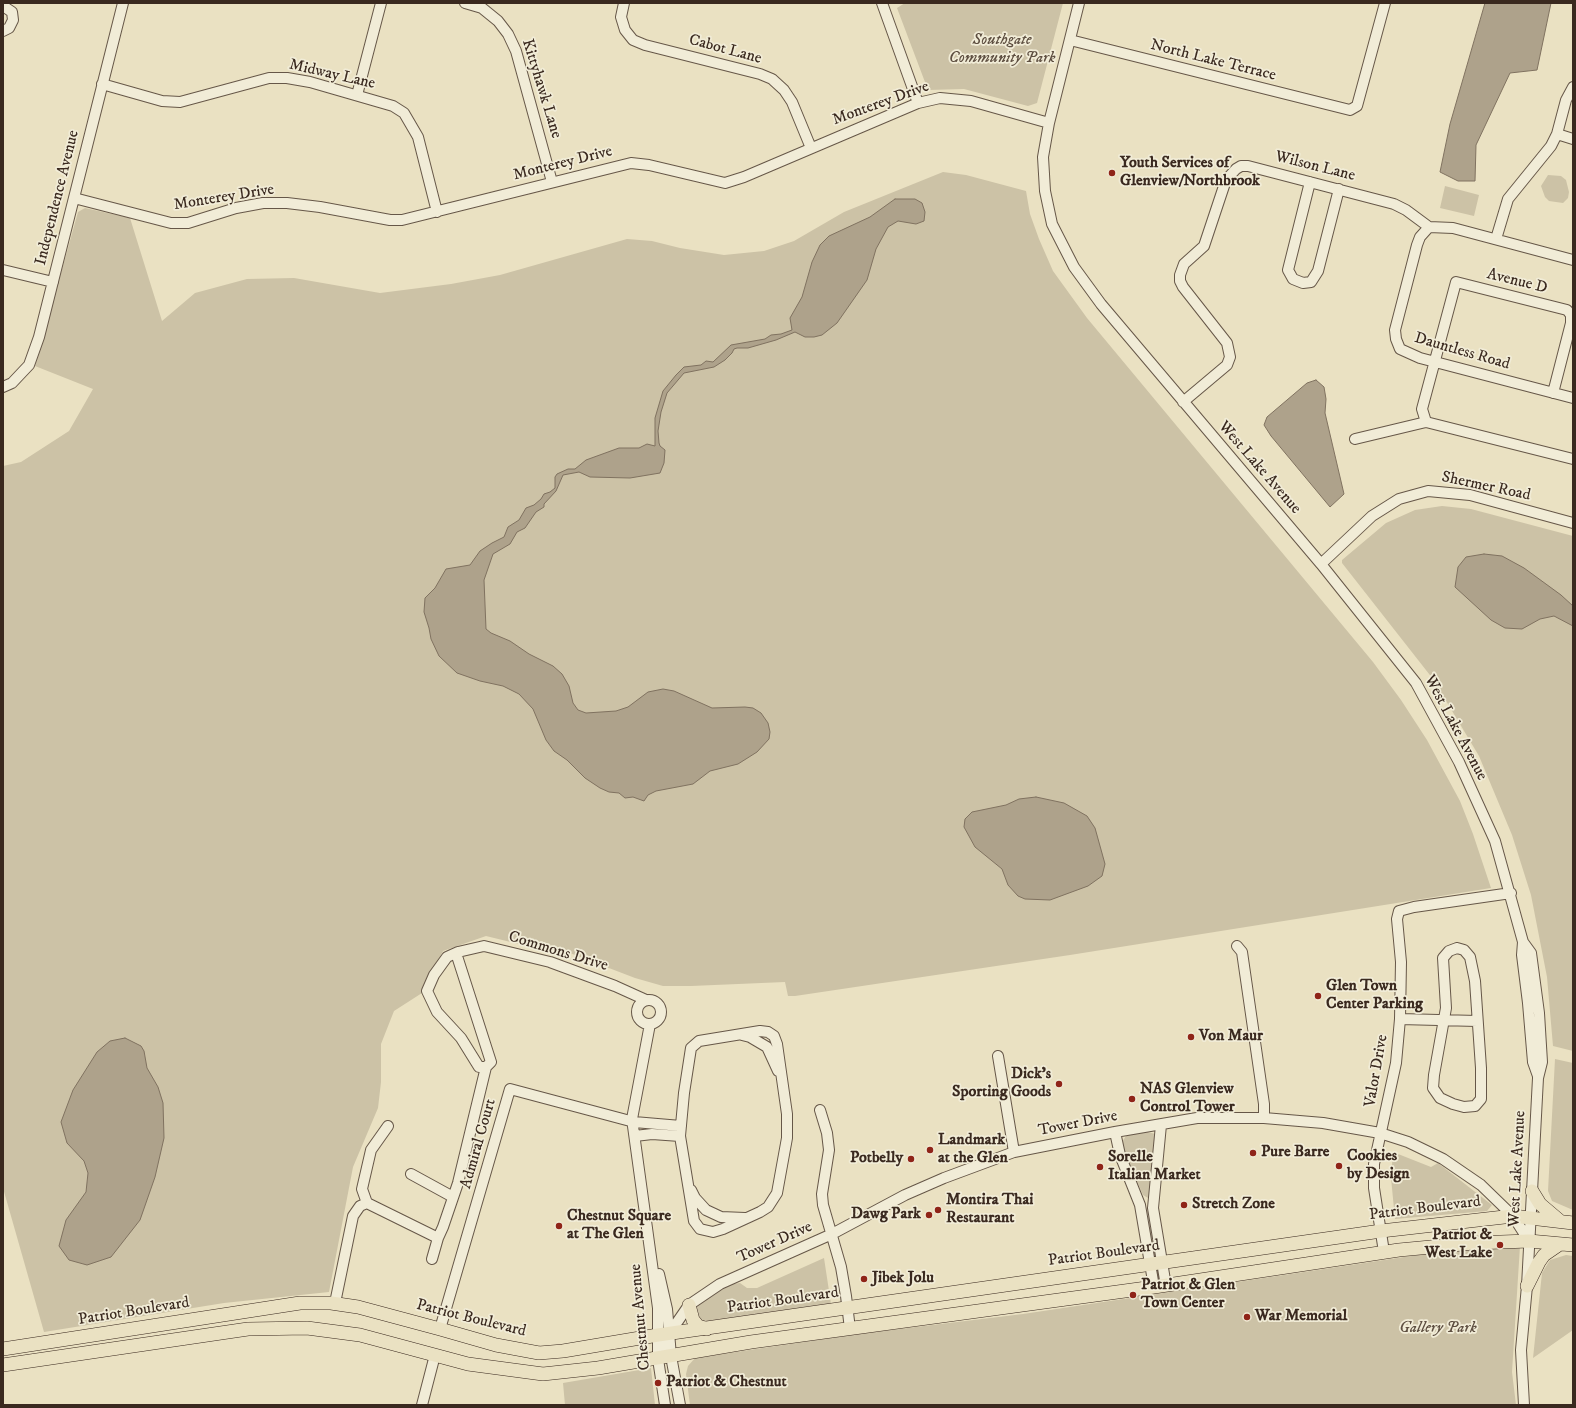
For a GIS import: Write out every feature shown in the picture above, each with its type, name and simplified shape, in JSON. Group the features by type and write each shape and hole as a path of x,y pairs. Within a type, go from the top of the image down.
{"main road":[{"path":"1532,1190 1540,1204 1566,1222"},
{"name":"Patriot Boulevard","path":"3,1349 300,1303 335,1303 440,1329 496,1346 539,1353 562,1351 1381,1231 1513,1216 1566,1222"},
{"name":"Patriot Boulevard","path":"3,1365 248,1329 307,1328 360,1335 468,1364 543,1374 671,1356 751,1342 1160,1286 1384,1252 1473,1242 1529,1241 1573,1245"},
{"path":"1528,1286 1542,1259 1560,1244"},
{"path":"689,1305 693,1320 698,1326 706,1329"}],"street":[{"name":"Independence Avenue","path":"3,387 12,383 29,365 39,337 123,3"},
{"path":"357,95 381,3"},
{"name":"Kittyhawk Lane","path":"465,3 482,8 498,21 508,34 516,52 552,182"},
{"name":"Cabot Lane","path":"624,3 621,17 625,30 634,40 645,45 760,74 772,80 784,90 792,102 811,148"},
{"path":"882,3 918,103"},
{"name":"West Lake Avenue","path":"1079,3 1049,123 1043,157 1046,191 1052,224 1074,267 1092,292 1183,402 1321,564 1416,683 1459,762 1495,841 1511,893 1523,942 1531,953 1539,1013 1542,1062 1538,1078 1530,1217 1528,1286 1522,1350 1524,1405"},
{"name":"North Lake Terrace","path":"1070,40 1350,110 1357,106 1385,3"},
{"path":"3,6 12,12 13,20 9,28 3,31"},
{"name":"Midway Lane","path":"102,84 162,101 180,102 269,78 287,78 310,82 393,106 404,114 418,137 437,212"},
{"path":"1496,239 1508,199 1522,180 1540,161 1557,134 1566,100 1573,88"},
{"name":"Monterey Drive","path":"74,198 171,223 188,223 236,208 263,203 287,203 320,207 390,220 412,219 631,163 649,165 725,183 744,177 918,103 940,98 971,101 1049,123"},
{"path":"1557,134 1573,139"},
{"name":"Wilson Lane","path":"1183,402 1227,365 1230,358 1228,343 1180,280 1181,269 1184,264 1200,252 1208,240 1226,180 1236,169 1248,166 1394,204 1406,210 1429,227"},
{"path":"1310,182 1288,270 1293,279 1302,283 1311,282 1318,272 1339,189"},
{"path":"1429,227 1453,228 1573,260"},
{"name":"Dauntless Road","path":"1429,227 1420,237 1417,244 1395,334 1397,344 1404,352 1435,362 1573,398"},
{"path":"3,270 53,282"},
{"name":"Avenue D","path":"1435,362 1456,282 1567,310 1571,315 1571,323 1553,393"},
{"path":"1426,422 1422,409 1435,362"},
{"path":"1355,439 1426,422 1573,459"},
{"name":"Shermer Road","path":"1321,564 1372,516 1399,499 1428,490 1470,496 1573,523"},
{"name":"Valor Drive","path":"1384,1252 1374,1188 1374,1164 1396,1063 1400,1019 1401,962 1397,919 1399,911 1414,907 1511,893"},
{"name":"Commons Drive","path":"486,1067 479,1067 461,1038 437,1012 427,991 434,975 447,957 458,952 484,946 550,962 615,986 646,1000"},
{"path":"1236,946 1242,952 1264,1104 1264,1118"},
{"path":"1457,948 1464,950 1470,957 1474,968 1481,1068 1481,1099 1474,1106 1464,1107 1440,1098 1433,1088 1434,1075 1445,1021 1446,1008 1443,958 1449,951 1457,948"},
{"path":"432,1259 453,1197 486,1067 491,1062 457,956 458,952"},
{"path":"646,1000 638,1008 638,1016 643,1022 650,1024"},
{"name":"Chestnut Avenue","path":"646,1000 654,1001 660,1010 659,1017 650,1024 632,1119 634,1122 658,1308 663,1335 671,1356 680,1405"},
{"path":"1400,1019 1477,1021"},
{"path":"768,1032 774,1036 777,1044 782,1078 787,1114 787,1138 777,1193 768,1207 747,1218 713,1232 700,1229 694,1221 681,1131 684,1093 691,1048 700,1040 738,1034 768,1032"},
{"path":"738,1034 750,1037 767,1047 782,1078"},
{"path":"998,1056 1014,1152"},
{"name":"Admiral Court","path":"440,1329 510,1089 634,1122 668,1126 681,1131"},
{"path":"820,1110 827,1133 829,1150 822,1194 841,1267 850,1329"},
{"name":"Tower Drive","path":"663,1335 689,1305 720,1284 832,1234 912,1193 1014,1152 1197,1118 1264,1118 1323,1123 1380,1133 1408,1142 1443,1159 1481,1184 1513,1216 1529,1241"},
{"path":"1156,1263 1153,1208 1161,1125"},
{"path":"388,1126 371,1150 362,1189 367,1203 438,1238"},
{"path":"635,1136 681,1131"},
{"path":"1116,1132 1120,1155 1139,1204 1156,1263 1160,1286"},
{"path":"411,1174 453,1197"},
{"path":"689,1184 695,1198 706,1210 721,1217 747,1218"},
{"path":"1139,1204 1154,1199"},
{"path":"335,1303 353,1216 360,1206 367,1203"},
{"name":"Chestnut Avenue","path":"663,1335 658,1358 665,1405"},
{"path":"422,1405 435,1355"}],"green space":[{"name":"Southgate Community Park","path":"905,3 1063,3 1037,103 1028,106 964,89 928,90 897,8"},
{"path":"943,172 966,175 1026,191 1030,214 1053,271 1087,318 1373,662 1401,700 1427,740 1460,801 1491,888 1070,955 795,996 788,996 785,982 663,986 635,978 562,950 535,948 486,936 443,951 422,993 394,1011 381,1044 381,1082 378,1108 353,1167 329,1292 224,1303 44,1332 3,1188 3,466 21,462 69,431 93,389 35,366 78,212 85,208 130,218 162,321 195,293 247,279 294,278 380,293 451,284 500,275 627,239 652,241 680,248 724,255 764,251 794,241 844,212"},
{"path":"1548,175 1561,176 1566,180 1569,192 1568,198 1563,203 1549,201 1545,197 1541,186"},
{"path":"1445,186 1479,195 1474,216 1440,208"},
{"path":"1442,506 1471,509 1573,536 1573,1051 1553,1046 1547,977 1531,895 1512,835 1479,756 1433,679 1342,563 1342,560 1386,523 1415,510"},
{"path":"1555,1059 1573,1063 1573,1210 1552,1201 1548,1191"},
{"path":"1147,1132 1156,1134 1150,1197 1148,1198 1143,1195 1123,1149 1122,1142 1128,1133"},
{"path":"1393,1152 1431,1167 1438,1163 1492,1205 1487,1211 1395,1219 1391,1178"},
{"name":"Gallery Park","path":"1520,1246 1512,1372 1516,1405 690,1405 686,1374 688,1366 695,1358 858,1334 1023,1314 1471,1247"},
{"path":"1566,1255 1573,1256 1573,1330 1533,1358 1542,1273 1550,1260"},
{"path":"824,1258 831,1304 696,1323 695,1308 715,1292 732,1284 740,1283 747,1288 757,1288"},
{"path":"651,1368 655,1405 565,1405 563,1383"}],"shaded area":[{"path":"1485,3 1551,3 1537,70 1510,73 1476,145 1475,181 1458,181 1440,172 1450,124"},
{"path":"895,199 915,199 922,203 925,212 924,221 916,224 898,221 888,227 876,249 867,280 837,323 822,335 814,337 805,337 795,332 776,340 748,348 737,348 734,349 725,360 714,367 684,373 667,393 661,412 658,431 659,443 665,450 664,463 660,473 630,478 590,477 579,472 563,475 556,491 544,504 544,507 536,512 525,528 517,532 510,544 493,554 484,580 486,629 553,666 562,674 569,686 573,703 578,710 586,713 616,711 628,707 648,692 663,689 674,691 712,708 753,708 761,713 768,723 770,732 769,739 757,752 738,764 710,771 693,784 656,791 648,795 644,801 633,797 625,798 619,793 609,792 600,788 585,778 567,760 554,751 546,740 533,709 519,694 503,686 480,681 457,673 439,656 431,639 424,612 425,598 435,588 446,569 470,565 480,551 504,537 508,527 519,520 526,508 534,505 544,494 555,488 555,477 557,474 568,469 575,469 586,460 619,448 639,448 647,444 655,446 655,418 663,391 684,367 701,365 706,361 713,362 731,345 765,339 771,335 781,334 792,330 790,318 802,297 812,262 820,245 829,236 870,217"},
{"path":"1316,380 1324,387 1326,399 1325,413 1344,494 1330,507 1271,436 1264,425 1267,417 1307,383"},
{"path":"1484,554 1502,556 1524,568 1561,595 1573,606 1573,626 1554,616 1540,619 1522,629 1505,628 1491,620 1455,587 1458,567 1466,557"},
{"path":"1036,797 1064,803 1087,816 1095,828 1105,864 1102,876 1088,886 1050,900 1025,899 1018,896 1008,885 1002,869 975,847 964,827 965,819 972,812 1006,805 1019,799"},
{"path":"125,1038 141,1046 144,1051 147,1068 158,1087 163,1103 164,1138 155,1177 140,1220 111,1257 87,1265 69,1260 59,1246 66,1220 86,1192 88,1173 84,1161 67,1143 61,1122 73,1090 97,1052 110,1041"}],"place":[{"name":"Youth Services of Glenview/Northbrook","path":"1112,173"},
{"name":"Glen Town Center Parking","path":"1318,996"},
{"name":"Von Maur","path":"1191,1037"},
{"name":"Dick's Sporting Goods","path":"1059,1084"},
{"name":"NAS Glenview Control Tower","path":"1132,1099"},
{"name":"Landmark at the Glen","path":"930,1150"},
{"name":"Pure Barre","path":"1253,1153"},
{"name":"Potbelly","path":"911,1159"},
{"name":"Cookies by Design","path":"1339,1166"},
{"name":"Sorelle Italian Market","path":"1100,1167"},
{"name":"Stretch Zone","path":"1184,1205"},
{"name":"Montira Thai Restaurant","path":"938,1210"},
{"name":"Dawg Park","path":"929,1215"},
{"name":"Chestnut Square at The Glen","path":"559,1226"},
{"name":"Patriot & West Lake","path":"1500,1245"},
{"name":"Jibek Jolu","path":"864,1279"},
{"name":"Patriot & Glen Town Center","path":"1133,1295"},
{"name":"War Memorial","path":"1247,1317"},
{"name":"Patriot & Chestnut","path":"658,1383"}]}
